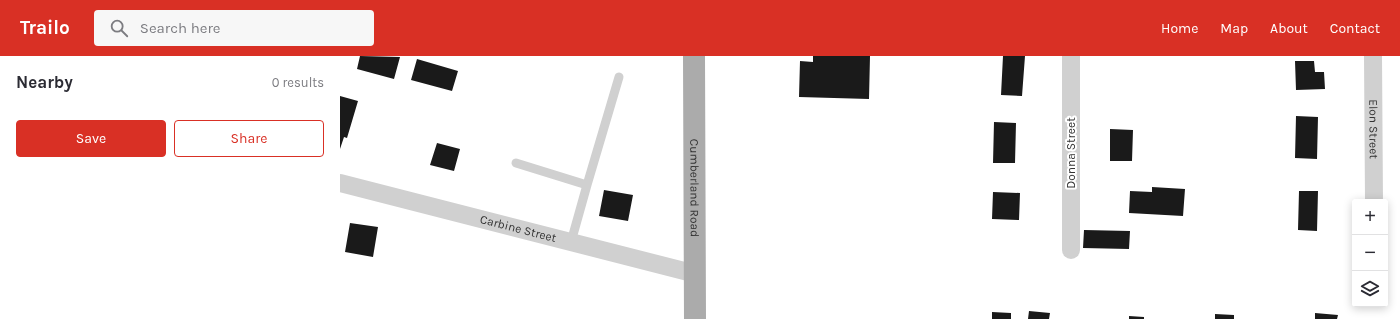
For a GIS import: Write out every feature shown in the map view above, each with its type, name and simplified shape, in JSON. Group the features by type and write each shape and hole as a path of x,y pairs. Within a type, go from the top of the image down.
{"main road":[{"name":"Cumberland Road","path":"694,56 695,319"}],"street":[{"name":"Donna Street","path":"1071,56 1071,250"},
{"name":"Elon Street","path":"1373,56 1374,199"},
{"name":"Carbine Street","path":"340,183 696,274"}],"lane":[{"path":"571,242 618,77"},
{"path":"516,163 587,185"}],"building":[{"path":"360,56 400,57 394,79 357,69"},
{"path":"813,56 870,56 869,99 799,97 800,61 813,62"},
{"path":"1003,56 1025,56 1022,96 1001,95"},
{"path":"417,59 458,71 452,91 411,80"},
{"path":"1295,61 1314,61 1315,72 1324,72 1325,89 1296,90"},
{"path":"340,96 358,101 347,138 344,137 340,149"},
{"path":"1296,116 1318,117 1317,159 1295,158"},
{"path":"994,122 1016,123 1015,163 993,163"},
{"path":"1110,129 1133,130 1132,161 1110,161"},
{"path":"437,143 460,149 454,171 430,165"},
{"path":"1152,187 1185,189 1183,216 1129,213 1130,191 1152,192"},
{"path":"604,190 633,195 628,221 599,216"},
{"path":"1299,191 1318,191 1317,231 1298,230"},
{"path":"993,192 1020,193 1019,220 992,219"},
{"path":"350,223 378,227 373,257 345,252"},
{"path":"1084,230 1130,231 1129,249 1083,248"},
{"path":"1029,311 1050,313 1049,319 1028,319"},
{"path":"992,312 1011,313 1011,319 992,319"},
{"path":"1315,313 1338,315 1337,319 1315,319"},
{"path":"1215,314 1234,315 1234,319 1215,319"},
{"path":"1129,316 1144,317 1144,319 1129,319"}]}
